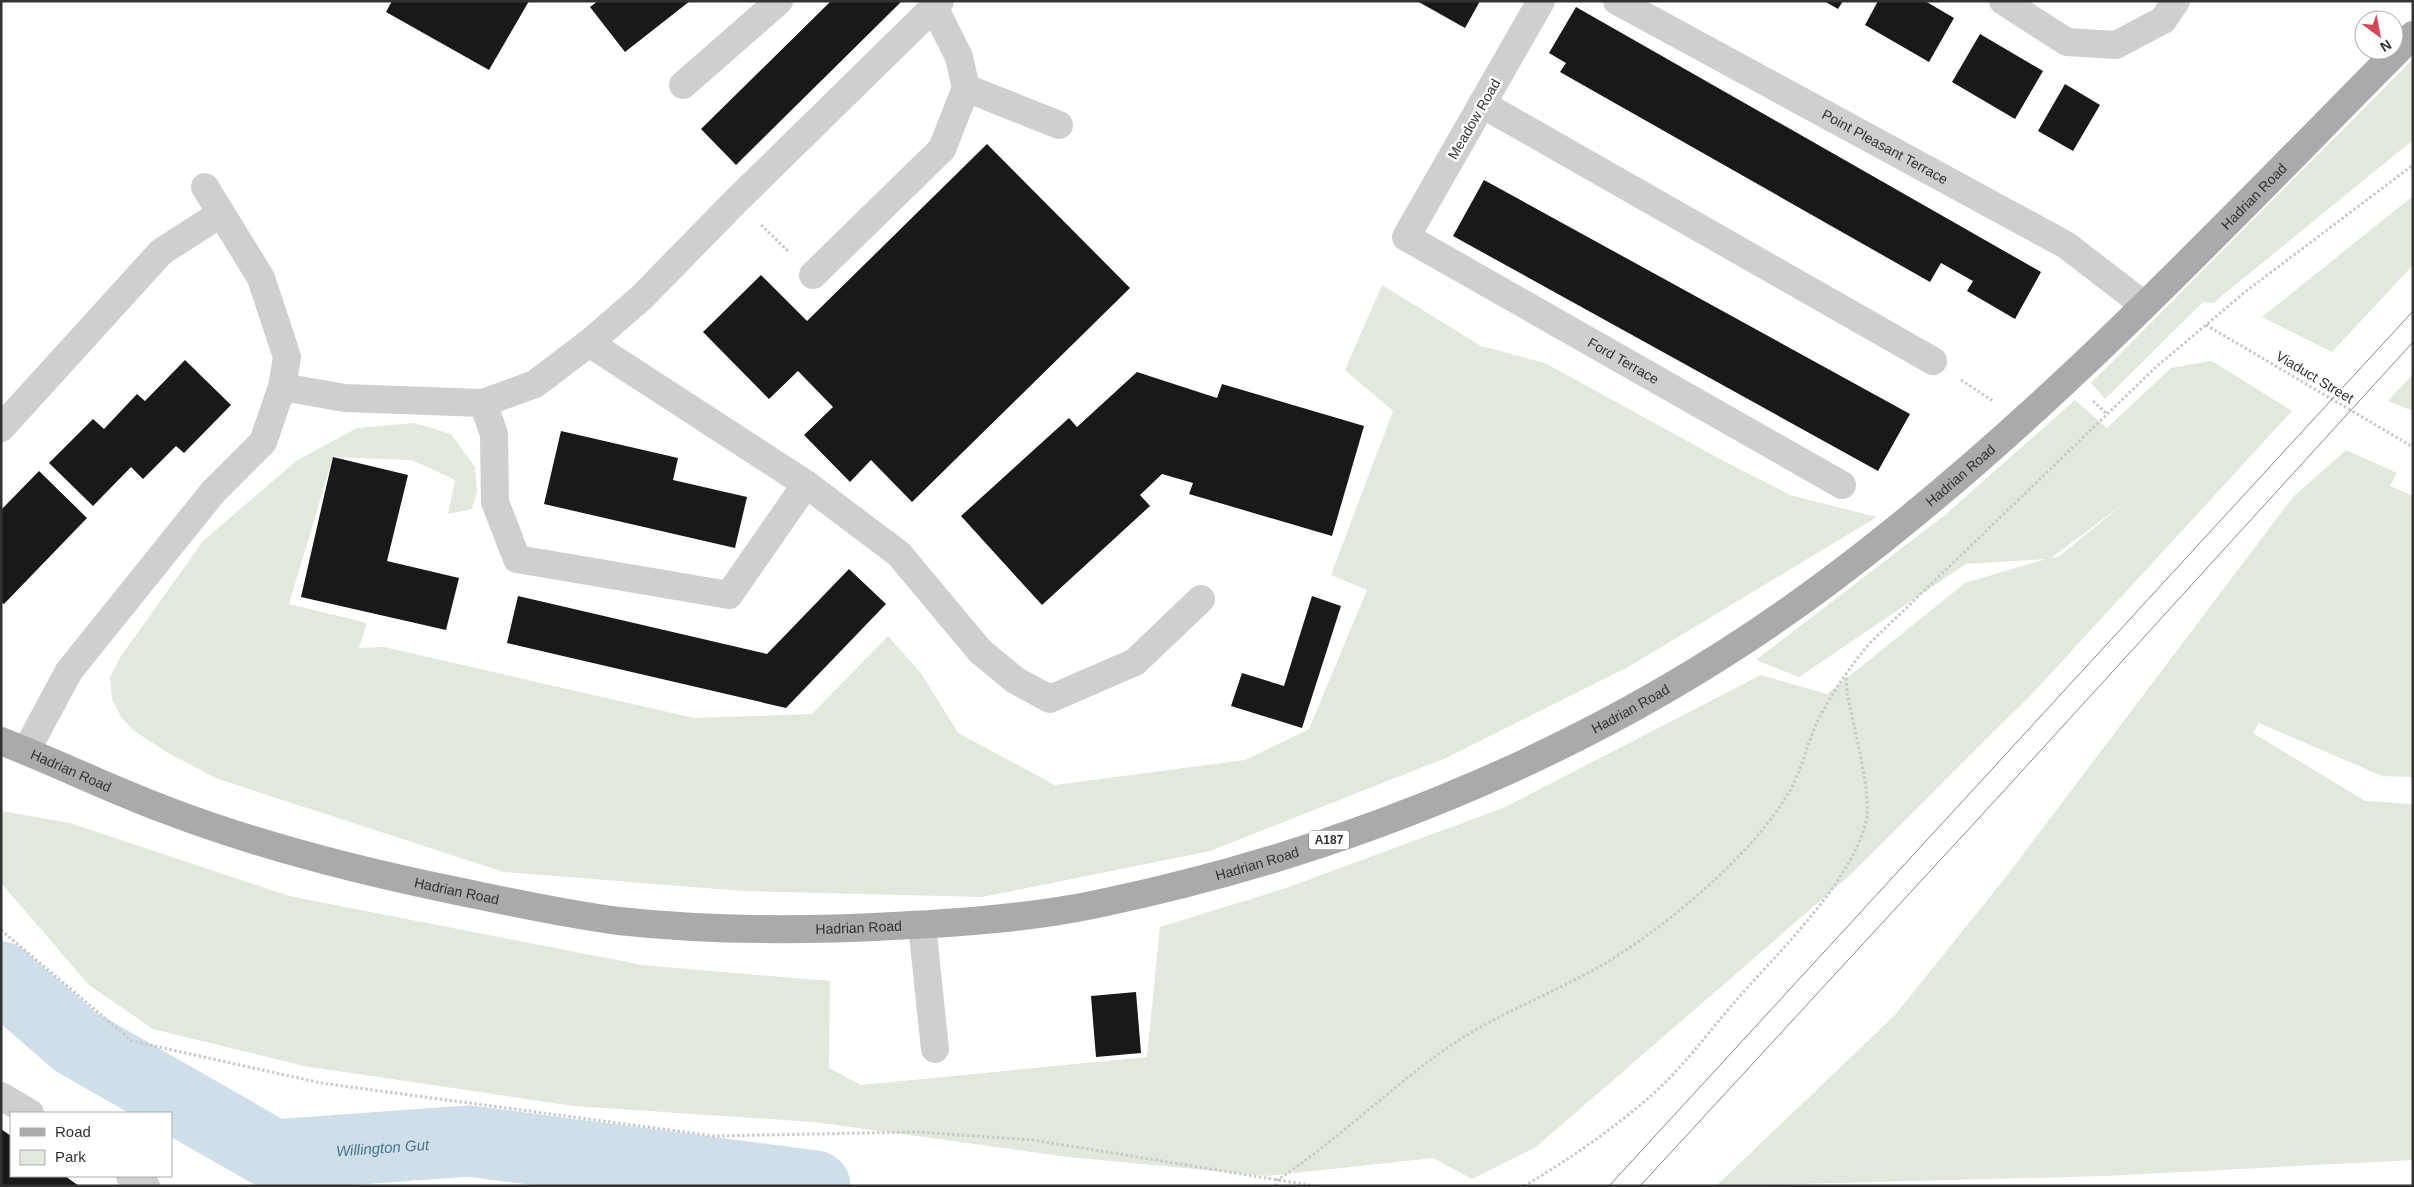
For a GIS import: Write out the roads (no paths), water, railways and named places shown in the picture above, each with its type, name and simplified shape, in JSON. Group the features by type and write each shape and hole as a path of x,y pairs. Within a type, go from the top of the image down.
{"main road":[{"name":"Hadrian Road","path":"14,746 168,811 346,866 533,907 616,920 711,929 794,931 922,925 1002,918 1092,905 1264,862 1405,815 1490,780 1576,739 1664,690 1759,631 1830,581 1919,511 2022,420 2144,305 2413,35"}],"street":[{"path":"683,84 779,1"},
{"name":"Meadow Road","path":"1406,237 1541,1"},
{"name":"Point Pleasant Terrace","path":"1618,1 2066,245 2144,305"},
{"path":"2003,1 2067,42 2116,45 2163,20 2176,1"},
{"path":"282,387 345,398 483,403 535,384 589,343 641,298 736,201 937,4 959,58 966,88 942,149 813,275"},
{"path":"966,88 1059,124"},
{"path":"1482,104 1933,361"},
{"path":"14,746 70,671 213,492 263,442 282,387 287,357 260,278 205,187"},
{"path":"1,428 161,252 220,214"},
{"name":"Ford Terrace","path":"1406,237 1842,485"},
{"path":"589,343 806,484 899,554 980,651 1015,680 1050,699 1135,662 1201,599"},
{"path":"483,403 494,434 495,502 517,559 728,595 806,484"},
{"path":"922,925 935,1049"},
{"path":"1,1096 28,1112"},
{"path":"132,1177 146,1186"}],"waterway":[{"name":"Willington Gut","path":"1,977 76,1042 274,1155 469,1141 815,1186"}],"tram line":[{"path":"1609,1186 2413,311"},
{"path":"1640,1186 2413,342"}]}
